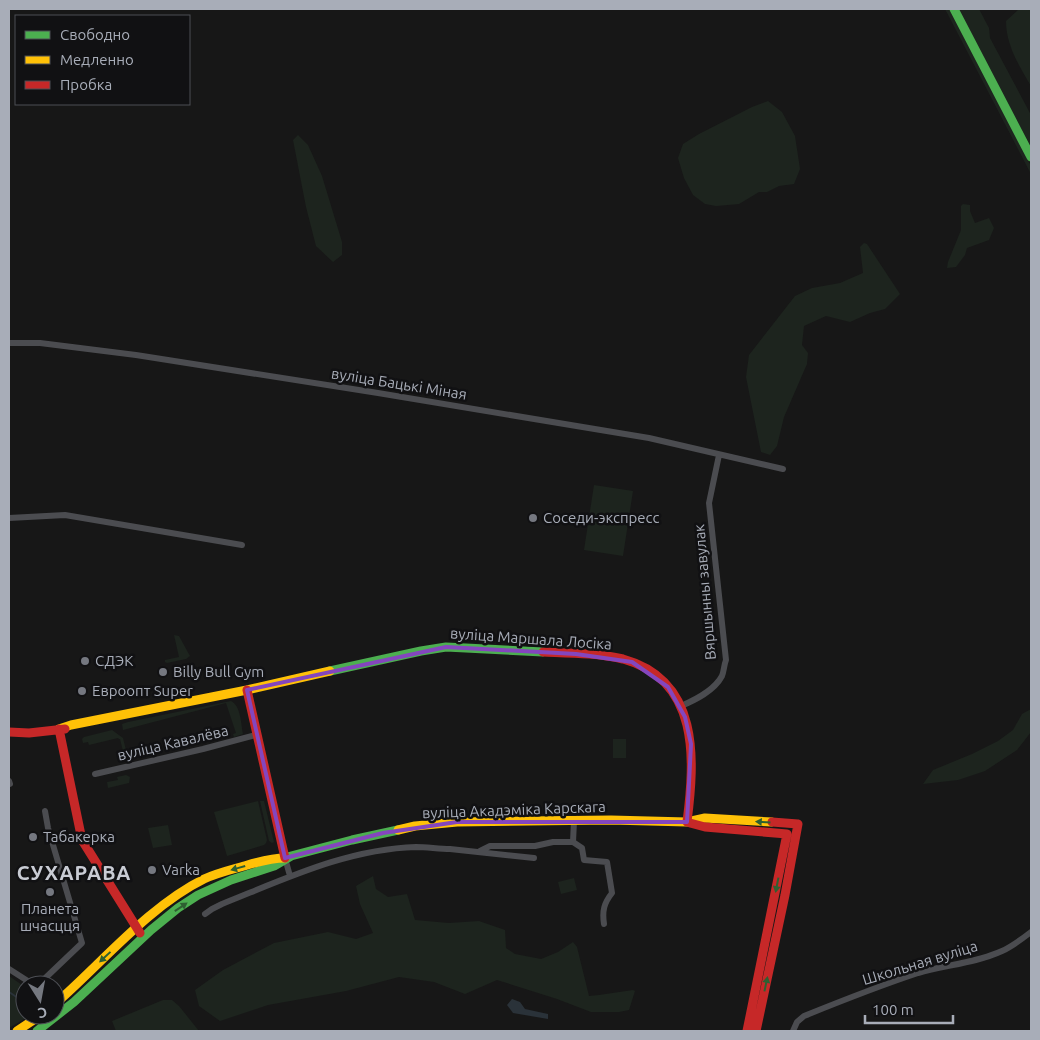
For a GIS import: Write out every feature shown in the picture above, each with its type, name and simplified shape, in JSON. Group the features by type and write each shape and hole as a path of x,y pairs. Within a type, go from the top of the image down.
{"main road":[{"path":"954,9 1031,157"},
{"name":"вуліца Маршала Лосіка","path":"9,732 72,728 105,722 160,708 420,651 446,647 576,654 622,659 642,667 660,680 673,693 681,706 688,725 690,744 690,786 687,822"},
{"path":"247,690 285,858"},
{"path":"59,729 82,840 143,937"},
{"path":"687,822 705,818 798,824 756,1031"},
{"name":"вуліца Акадэміка Карскага","path":"65,995 124,939 175,897 202,880 264,860 285,858 415,826 474,822 611,820 687,822"},
{"path":"687,822 705,827 787,834"},
{"path":"747,1031 790,824"},
{"name":"вуліца Акадэміка Карскага","path":"37,1031 51,1022 74,1002 143,937 173,912 200,895 242,876 274,866 285,858"}],"street":[{"name":"вуліца Бацькі Міная","path":"9,343 40,343 165,360 649,438 783,468"},
{"name":"Вяршынны завулак","path":"681,706 712,688 722,676 726,660 709,503 719,455"},
{"path":"9,518 65,515 242,545"},
{"name":"вуліца Кавалёва","path":"95,774 256,735"},
{"path":"45,811 48,828 82,943 48,975"},
{"path":"574,821 574,842"},
{"path":"479,852 490,846 535,846 553,842 574,842 582,848 584,860 608,862 612,893 605,902 604,924"},
{"path":"205,914 222,904 290,876 326,864 380,851 418,847 534,858"},
{"path":"285,858 290,876"},
{"name":"Школьная вуліца","path":"792,1031 797,1022 804,1016 916,974 998,953 1015,944 1031,932"}],"highlighted area":[{"path":"446,647 576,654 632,662 668,687 685,717 691,744 687,822 457,822 383,833 285,858 247,690"}],"shaded area":[{"path":"945,9 949,9 1031,166 1031,174"},
{"path":"958,9 979,9 989,28 990,38 1031,115 1031,147"},
{"path":"1019,9 1031,9 1031,86 1014,55 1008,38 1006,21"},
{"path":"768,101 782,112 795,136 800,169 794,184 779,186 767,192 759,192 739,204 716,206 705,204 693,195 684,178 678,158 683,144 752,107"},
{"path":"298,135 308,145 322,176 342,242 342,255 333,262 316,246 306,207 293,140"},
{"path":"963,204 970,205 970,211 975,223 989,218 994,228 989,240 967,248 965,255 956,267 947,268 961,230 961,206"},
{"path":"864,243 867,244 900,294 885,309 850,322 826,316 804,326 802,345 808,353 807,364 784,417 777,446 770,455 761,452 746,377 749,355 795,296 812,288 840,283 863,273 860,247"},
{"path":"594,485 633,491 623,556 584,550"},
{"path":"174,635 179,636 190,656 186,659 167,663 165,660 179,657"},
{"path":"231,701 239,711 243,734 234,737 233,734 236,733 226,703 123,730 122,724 128,722"},
{"path":"1031,709 1031,732 1017,750 985,771 958,780 923,784 933,770 998,741 1013,730 1022,714"},
{"path":"112,730 123,738 126,750 123,751 120,739 118,738 89,745 88,742 83,743 82,739 84,737"},
{"path":"613,739 626,739 626,758 613,758"},
{"path":"126,775 130,777 129,783 108,788 107,782 118,780 117,777"},
{"path":"258,801 267,840 266,843 227,856 214,812"},
{"path":"260,801 264,801 274,842 272,843 269,841"},
{"path":"168,825 172,845 153,848 148,828"},
{"path":"373,876 376,889 388,897 407,894 415,920 449,923 479,921 505,930 506,948 515,954 541,959 558,952 573,942 577,947 589,996 633,990 635,991 629,1010 591,1012 497,980 465,994 434,982 399,977 346,991 268,1005 220,1021 199,1006 195,990 223,970 274,943 328,932 356,939 373,933 360,904 356,886"},
{"path":"574,878 577,890 561,894 558,882"},
{"path":"9,976 15,980 15,1024 9,1028"},
{"path":"512,999 520,1002 525,1009 548,1014 548,1019 513,1013 507,1005"},
{"path":"163,1000 172,1000 179,1006 199,1031 116,1031 112,1021"}],"waterway":[{"path":"9,992 15,996"}],"traffic: fast":[{"path":"954,9 1031,157"},
{"path":"330,671 446,647 543,652"},
{"path":"37,1031 74,1002 151,930 178,908 198,895 231,880 274,866 291,856 398,830"}],"traffic: slow":[{"path":"59,729 330,671"},
{"path":"398,830 415,826 457,822 611,820 687,822 705,818 772,822"},
{"path":"65,995 145,920 184,890 219,873 264,860 285,858"},
{"path":"17,1031 26,1025"}],"traffic: jam":[{"path":"543,652 593,654 623,659 648,669 667,684 679,703 687,725 691,748 690,798 687,822"},
{"path":"247,690 285,858"},
{"path":"59,729 82,840 140,933"},
{"path":"9,732 29,733 65,729"},
{"path":"756,1031 798,824 772,822"},
{"path":"690,823 705,827 787,834 747,1031"}],"place":[{"name":"Соседи-экспресс","path":"533,518"},
{"name":"СДЭК","path":"85,661"},
{"name":"Billy Bull Gym","path":"163,672"},
{"name":"Евроопт Super","path":"82,691"},
{"name":"Табакерка","path":"33,837"},
{"name":"Varka","path":"152,870"},
{"name":"Планета шчасцця","path":"50,892"}],"district":[{"name":"СУХАРАВА","path":"74,873"}]}
